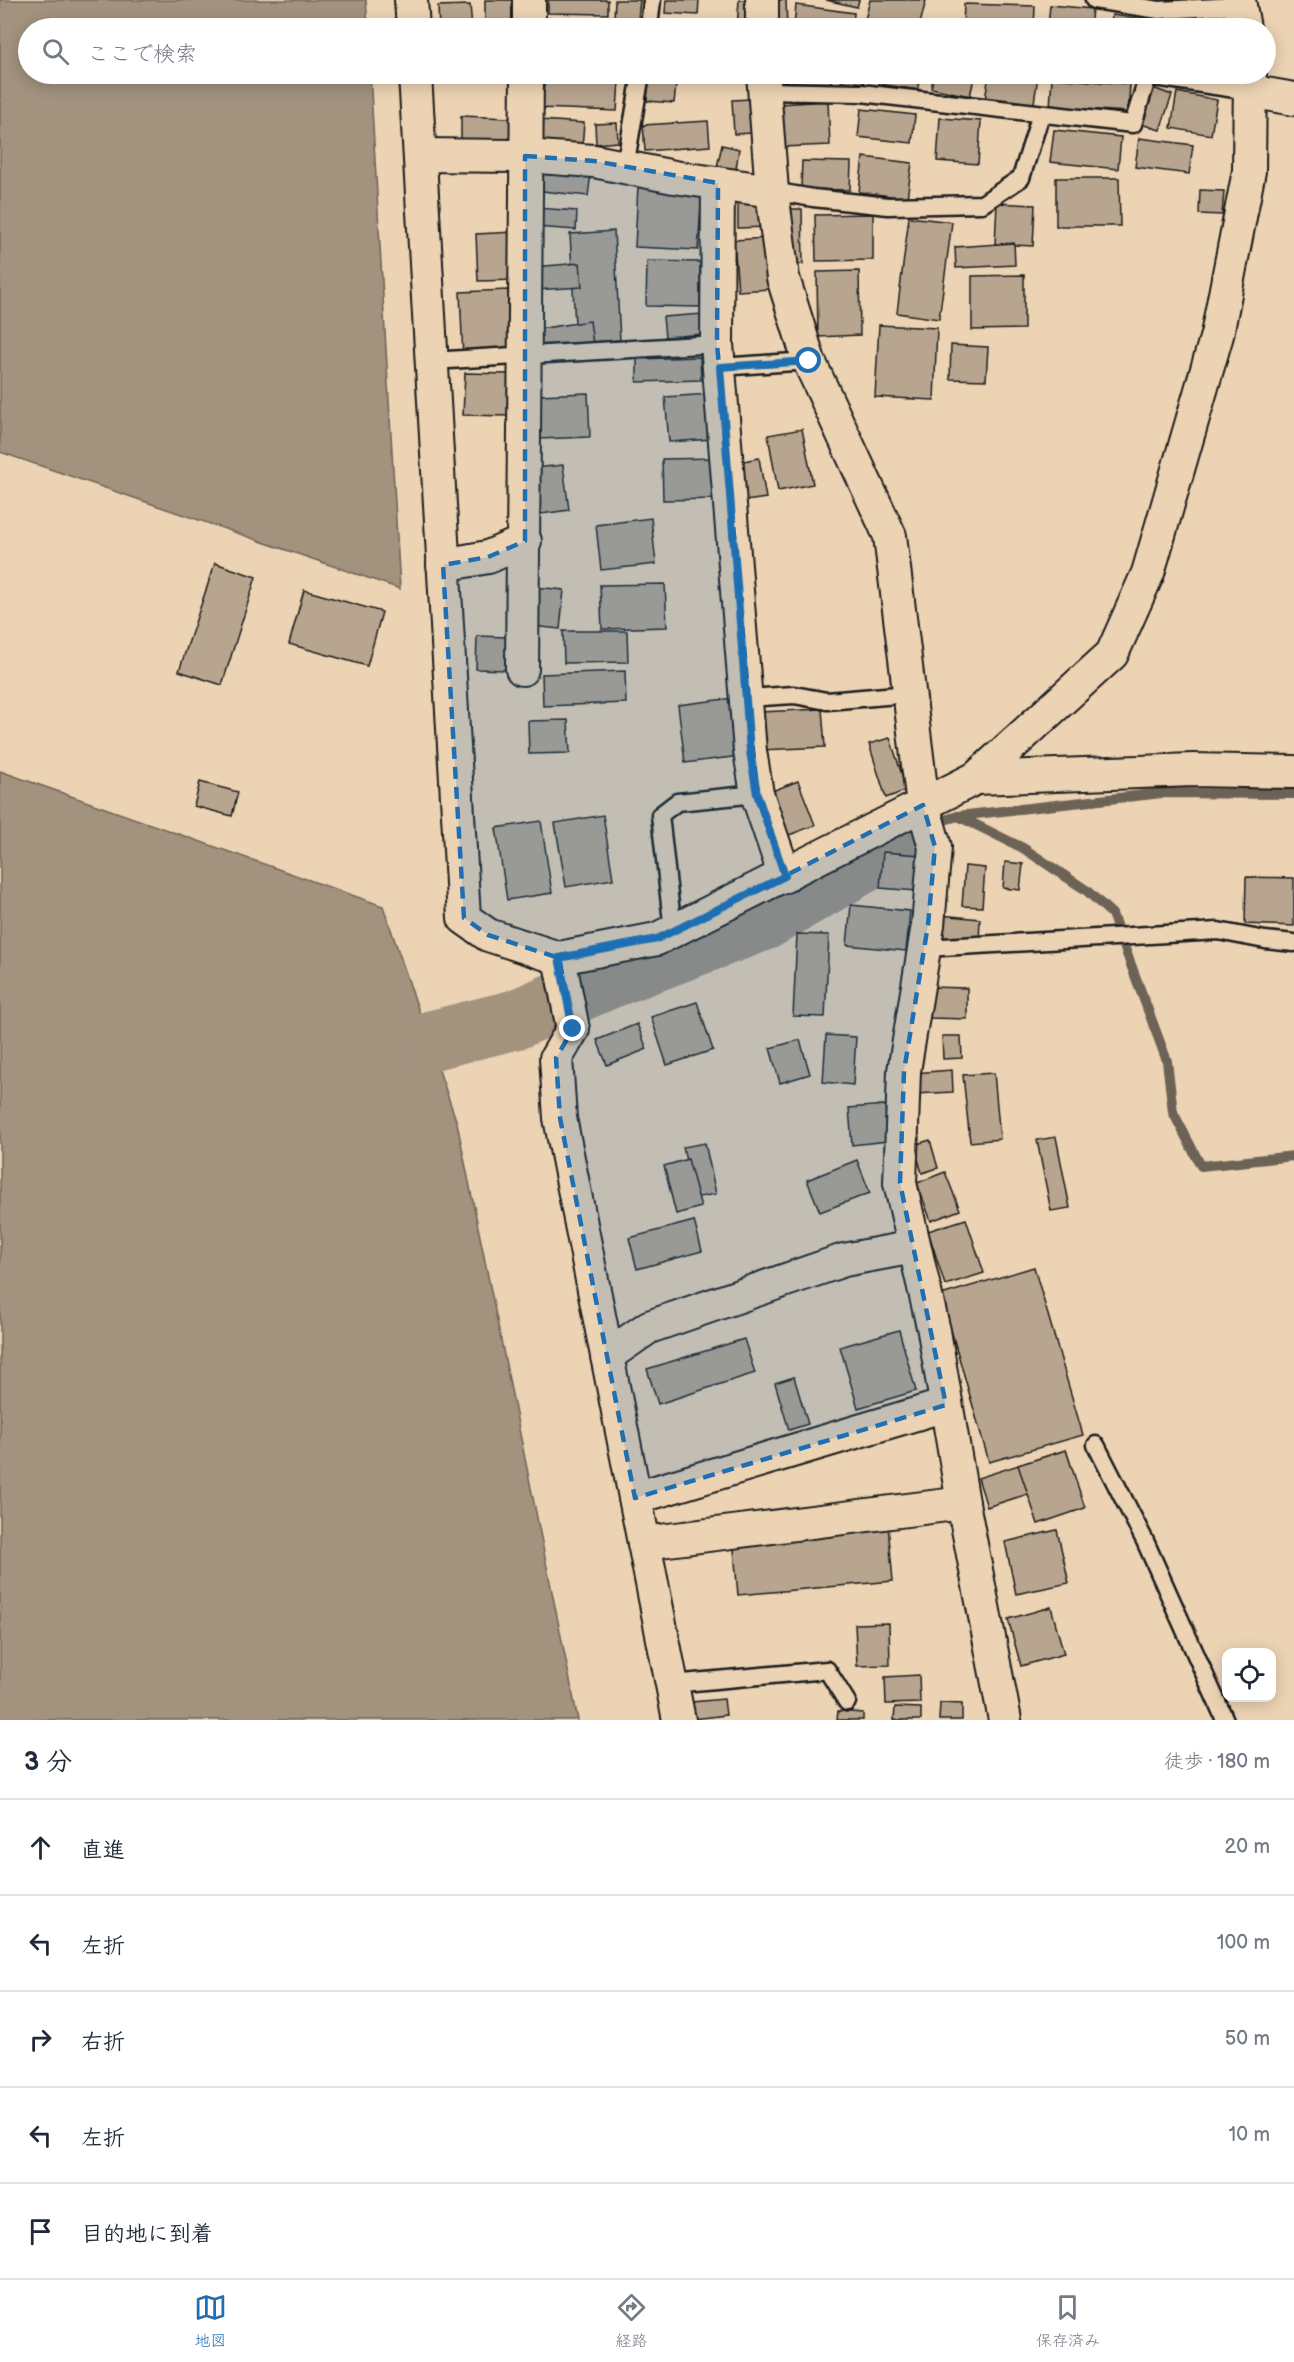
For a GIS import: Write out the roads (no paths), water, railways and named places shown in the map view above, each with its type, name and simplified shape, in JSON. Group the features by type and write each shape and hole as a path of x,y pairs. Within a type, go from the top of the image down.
{"street":[{"path":"411,0 412,18"},
{"path":"529,0 529,18"},
{"path":"762,0 762,18"},
{"path":"416,84 464,918 488,935 559,958 657,939 976,778 1112,654 1148,573 1217,335 1249,171 1250,84"},
{"path":"522,669 525,541 527,84"},
{"path":"763,84 772,191 783,278 809,361 890,536 923,805 936,846 925,948 904,1071 900,1183 934,1330 963,1503 1005,1720"},
{"path":"1255,84 1294,99"},
{"path":"420,155 525,156 594,161 772,191"},
{"path":"718,183 718,356 750,751 757,794 785,876"},
{"path":"443,565 488,557 525,541"},
{"path":"976,778 1193,770 1294,772"},
{"path":"559,958 573,1029 556,1058 560,1118 679,1720"},
{"path":"608,1356 649,1327 844,1260 914,1247"},
{"path":"635,1498 946,1405"},
{"path":"644,1542 963,1503"}],"lane":[{"path":"650,18 652,0"},
{"path":"1094,0 1159,10 1241,11"},
{"path":"625,167 639,84"},
{"path":"781,84 1133,124 1146,84"},
{"path":"772,191 888,206 982,204 1021,178 1041,114"},
{"path":"431,361 525,356 718,356 809,361"},
{"path":"746,699 794,695 826,701 909,694"},
{"path":"673,931 660,815 677,802 757,794"},
{"path":"925,948 1218,931 1294,943"},
{"path":"1096,1445 1145,1541 1226,1720"},
{"path":"672,1684 826,1670 847,1702"}],"waterway":[{"path":"910,830 958,816 1162,793 1294,794"},
{"path":"958,816 1023,848 1086,890 1112,914 1167,1061 1173,1112 1201,1166 1294,1156"},
{"path":"429,1041 517,1019 606,980 763,921 872,858 910,830"}]}
